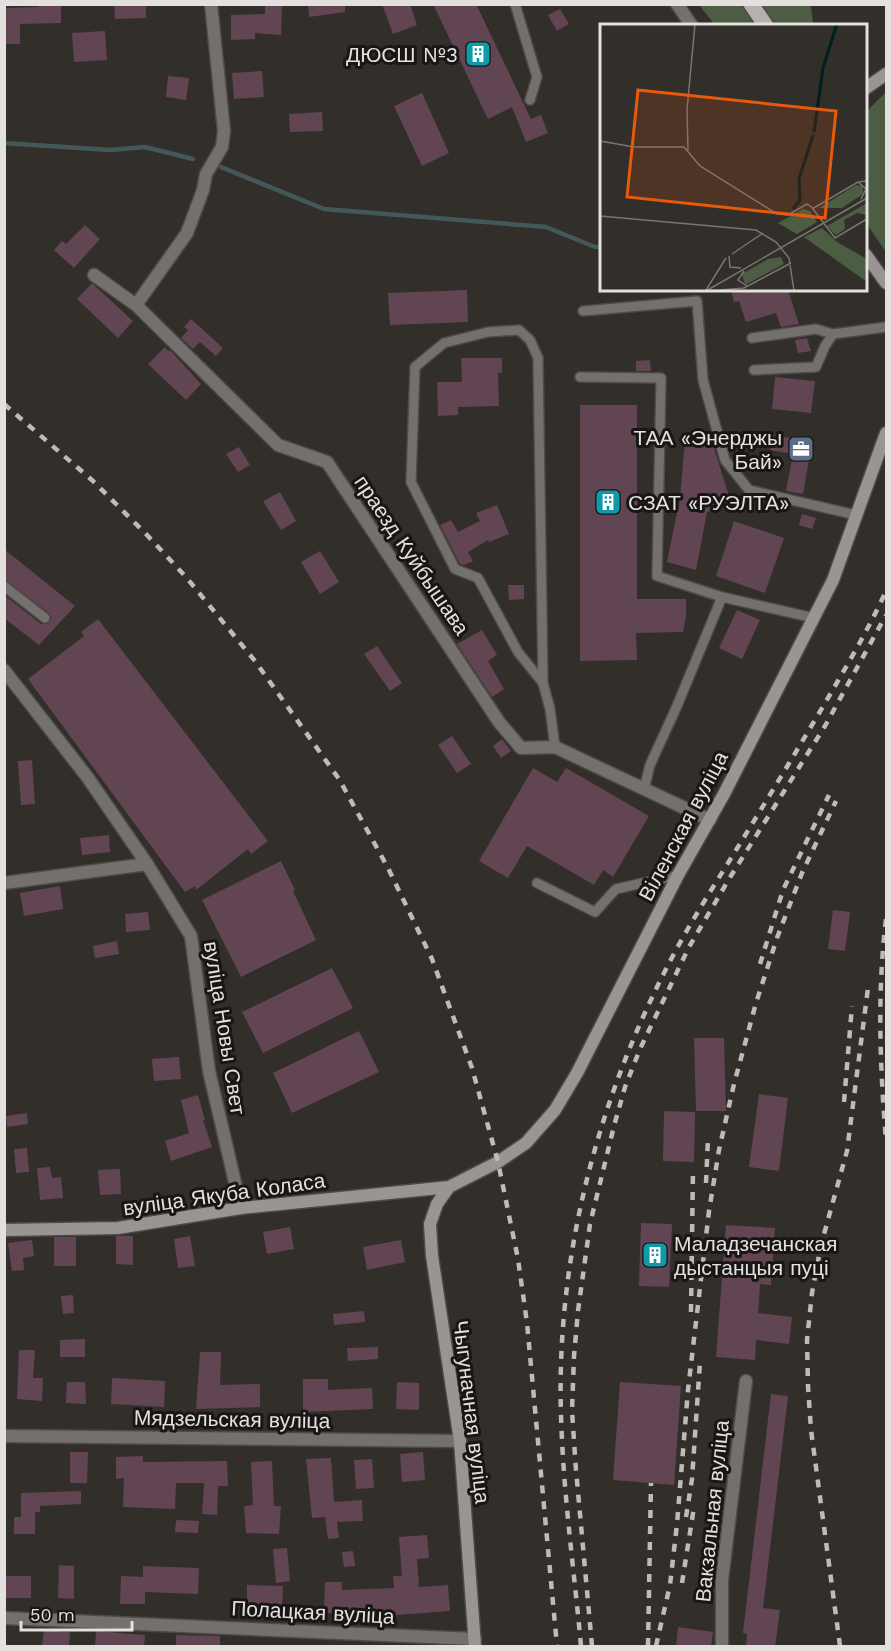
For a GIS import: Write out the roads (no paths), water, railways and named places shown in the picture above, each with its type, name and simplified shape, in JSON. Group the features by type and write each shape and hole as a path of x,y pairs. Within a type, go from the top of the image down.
{"main road":[{"path":"751,4 765,24"},
{"path":"867,87 886,75"},
{"path":"867,256 886,283"},
{"name":"Віленская вуліца","path":"449,1187 498,1162 526,1143 555,1110 578,1073 678,875 710,820 833,580 886,433"},
{"name":"вуліца Якуба Коласа","path":"4,1230 118,1228 241,1208 449,1187"},
{"name":"Чыгуначная вуліца","path":"449,1187 437,1204 430,1224 432,1256 460,1441 475,1643"}],"street":[{"path":"136,305 186,233 206,174 222,147 224,131 211,4"},
{"path":"677,4 691,24"},
{"name":"праезд Куйбышава","path":"94,275 136,305 278,445 327,462 499,722 521,748 555,747 710,820"},
{"name":"вуліца Новы Свет","path":"4,670 88,778 147,864 191,936 209,1071 241,1208"},
{"path":"4,883 147,864"},
{"name":"Вакзальная вуліца","path":"722,1647 722,1580 746,1381"},
{"name":"Мядзельская вуліца","path":"4,1436 460,1441"},
{"name":"Полацкая вуліца","path":"4,1618 475,1643"}],"lane":[{"path":"515,4 537,77 530,100"},
{"path":"583,311 697,301 703,380 726,460 749,490 856,515"},
{"path":"752,338 816,329 833,333 886,327"},
{"path":"543,683 518,652 478,578 455,569 411,482 414,368 444,343 489,332 519,330 530,340 538,358 543,683 550,709 555,747"},
{"path":"754,370 816,367 833,333"},
{"path":"580,377 661,378 657,576 722,597 814,618"},
{"path":"4,586 45,618"},
{"path":"644,789 650,765 722,597"},
{"path":"537,883 595,912 616,889 678,875"}],"waterway":[{"path":"4,143 110,150 145,147 193,159"},
{"path":"221,167 324,209 546,227 600,247"}],"railway":[{"path":"4,404 93,481 147,535 186,577 255,661 339,779 388,868 432,959 472,1068 498,1162 518,1259 527,1323 557,1646"},
{"path":"581,1646 564,1472 561,1354 566,1293 575,1234 588,1174 625,1059 676,950 835,686 886,591"},
{"path":"592,1646 572,1411 574,1356 590,1224 625,1087 640,1049 689,947 825,726 886,615"},
{"path":"760,964 783,890 829,795"},
{"path":"656,1646 670,1585 688,1390 709,1211 719,1150 756,1003 777,938 802,873 836,801"},
{"path":"886,919 881,974 880,1030 886,1141"},
{"path":"840,1646 811,1430 807,1340 812,1293 821,1245 847,1151 868,988"},
{"path":"844,1102 852,1006"},
{"path":"706,1183 708,1138"},
{"path":"691,1312 693,1169"},
{"path":"686,1517 692,1479 700,1362"},
{"path":"648,1646 651,1483"},
{"path":"682,1583 694,1507"}],"place":[{"name":"ДЮСШ №3","path":"478,54"},
{"name":"ТАА «Энерджы Бай»","path":"801,449"},
{"name":"СЗАТ «РУЭЛТА»","path":"608,502"},
{"name":"Маладзечанская дыстанцыя пуці","path":"655,1255"}]}
